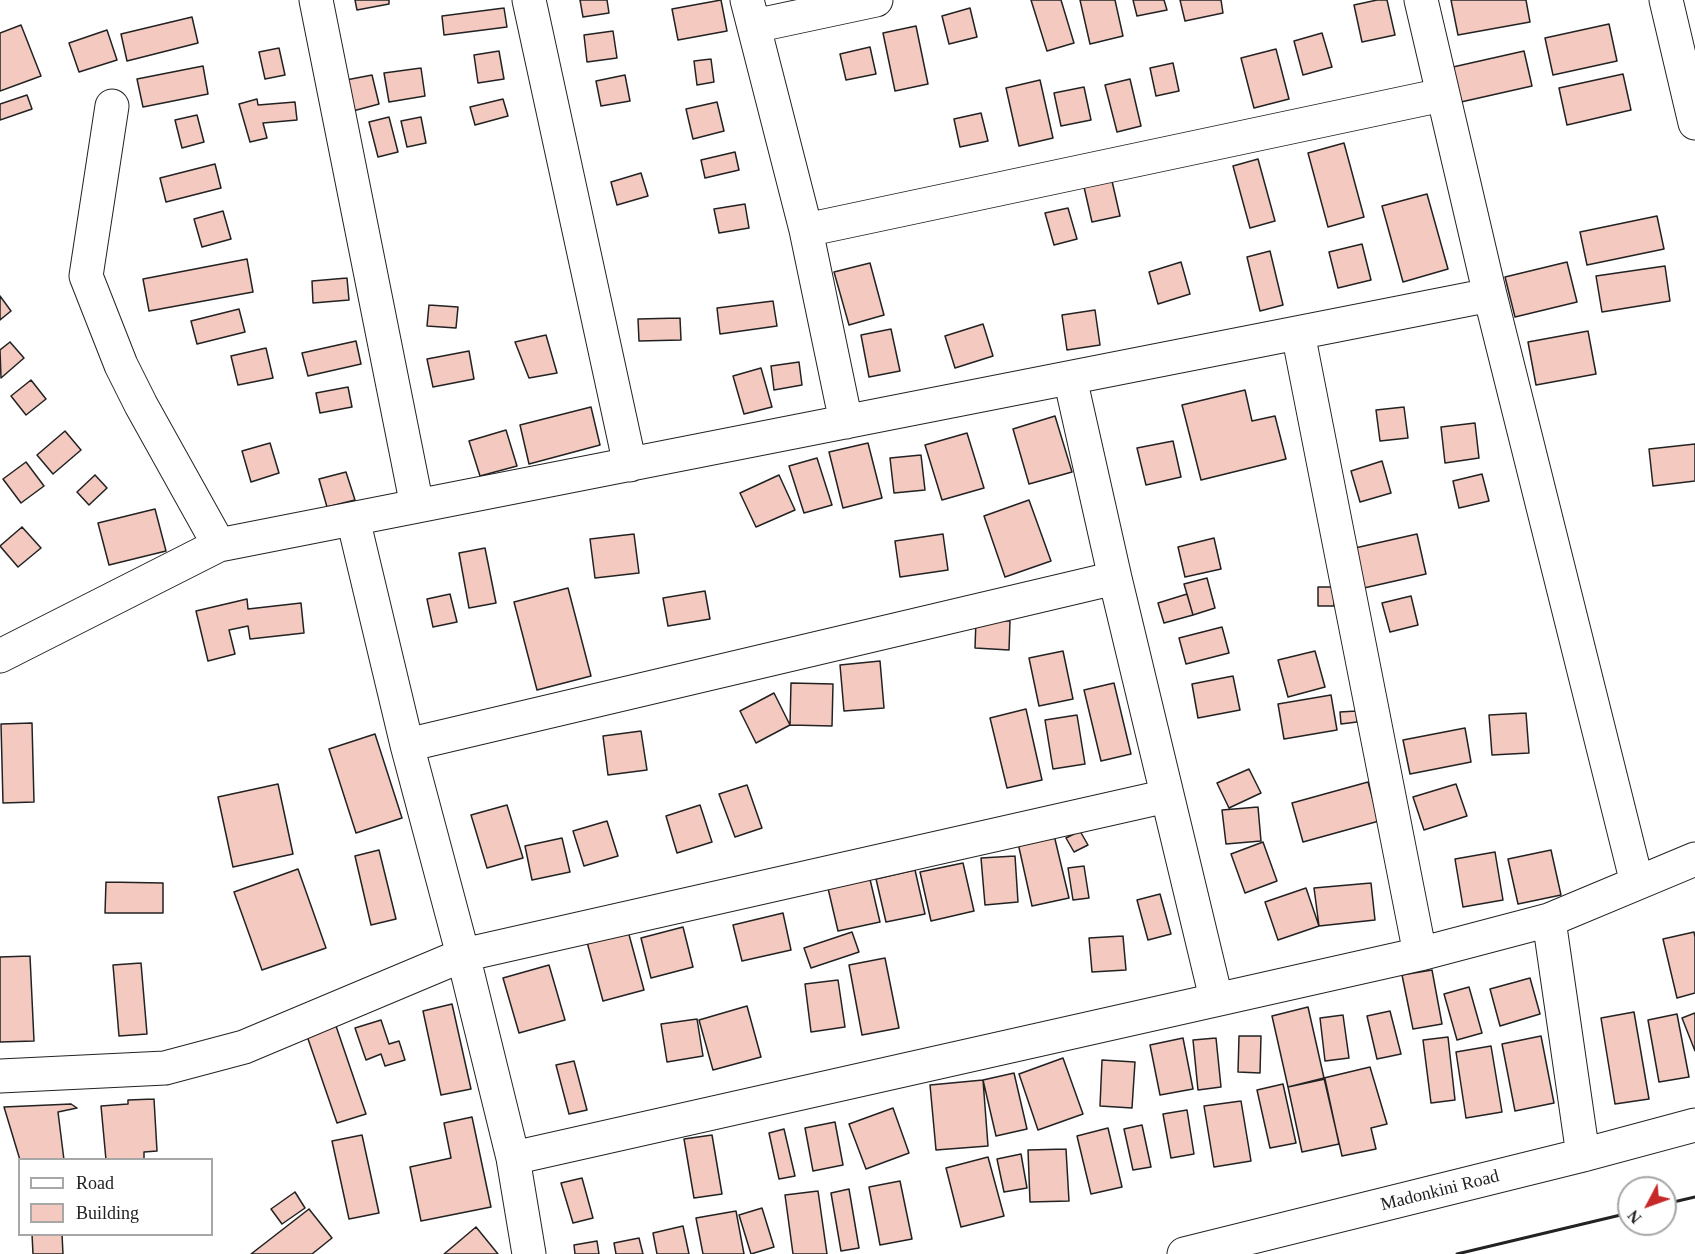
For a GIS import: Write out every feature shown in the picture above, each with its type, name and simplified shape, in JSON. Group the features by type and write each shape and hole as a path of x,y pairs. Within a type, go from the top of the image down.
{"street":[{"path":"316,0 417,506"},
{"path":"529,0 630,465"},
{"path":"846,422 806,230 750,13 876,0"},
{"path":"1421,0 1490,295 1637,883"},
{"path":"1666,0 1695,123"},
{"path":"806,230 1442,95"},
{"path":"112,106 86,276 121,365 219,545"},
{"path":"0,656 219,545 1490,295"},
{"path":"1298,333 1419,954"},
{"path":"1070,378 1115,578 1216,998"},
{"path":"353,519 407,745 463,955 513,1158 529,1254"},
{"path":"407,745 1115,578"},
{"path":"0,1076 165,1068 244,1047 463,955 1167,796"},
{"path":"513,1158 1419,954 1548,920 1695,859"},
{"path":"1548,920 1583,1155"},
{"name":"Madonkini Road","path":"1204,1252 1695,1125"}],"building":[{"path":"355,0 389,0 389,4 357,10"},
{"path":"580,0 607,0 609,13 583,17"},
{"path":"721,0 727,31 678,40 672,9"},
{"path":"1031,0 1061,0 1074,43 1047,51"},
{"path":"1080,0 1115,0 1123,36 1090,44"},
{"path":"1133,0 1164,0 1167,10 1137,16"},
{"path":"1180,0 1221,0 1223,13 1185,21"},
{"path":"1387,0 1395,35 1362,42 1354,5"},
{"path":"1451,0 1526,0 1530,22 1458,35"},
{"path":"504,8 507,27 444,35 442,16"},
{"path":"970,8 977,37 949,44 942,16"},
{"path":"192,17 198,43 127,61 121,34"},
{"path":"1609,24 1617,61 1553,75 1545,38"},
{"path":"21,25 41,76 0,91 0,33"},
{"path":"916,26 928,84 895,91 883,33"},
{"path":"107,30 117,60 79,72 69,43"},
{"path":"613,31 617,58 587,62 584,35"},
{"path":"1322,33 1332,67 1303,75 1294,41"},
{"path":"870,47 876,74 846,80 840,54"},
{"path":"279,48 285,75 265,79 259,52"},
{"path":"1276,49 1289,99 1254,108 1241,58"},
{"path":"499,51 504,79 478,83 474,55"},
{"path":"1524,51 1532,86 1461,102 1453,67"},
{"path":"711,59 714,82 697,85 694,61"},
{"path":"1173,63 1179,91 1156,96 1150,68"},
{"path":"203,66 208,94 143,107 137,79"},
{"path":"421,68 425,96 389,102 384,73"},
{"path":"1623,74 1631,110 1567,125 1559,88"},
{"path":"372,75 379,104 353,111 346,80"},
{"path":"625,75 630,101 601,106 596,81"},
{"path":"1130,79 1141,126 1117,132 1105,85"},
{"path":"1040,80 1053,138 1019,146 1006,88"},
{"path":"1084,87 1091,120 1061,126 1054,93"},
{"path":"27,95 32,109 0,120 0,104"},
{"path":"257,99 258,105 295,102 297,120 263,123 267,138 250,142 239,104"},
{"path":"503,99 508,116 475,125 470,107"},
{"path":"717,102 724,131 693,139 686,109"},
{"path":"981,113 988,141 960,147 954,119"},
{"path":"197,115 204,142 182,148 175,120"},
{"path":"389,117 398,152 378,157 369,122"},
{"path":"421,117 426,143 407,147 401,121"},
{"path":"1344,143 1364,217 1328,227 1308,153"},
{"path":"735,152 739,170 705,178 701,160"},
{"path":"1258,159 1275,221 1250,228 1233,166"},
{"path":"215,164 221,188 166,202 160,178"},
{"path":"641,173 648,196 617,205 611,182"},
{"path":"1112,181 1120,216 1092,222 1084,187"},
{"path":"1427,194 1448,269 1403,282 1382,206"},
{"path":"745,204 749,228 719,233 714,209"},
{"path":"1068,208 1077,239 1054,245 1045,213"},
{"path":"223,211 231,239 202,247 194,219"},
{"path":"1657,216 1664,249 1587,265 1580,232"},
{"path":"1362,244 1371,280 1338,288 1329,252"},
{"path":"1270,251 1283,305 1260,311 1247,257"},
{"path":"247,259 253,292 149,311 143,279"},
{"path":"1181,262 1190,294 1158,304 1149,272"},
{"path":"1567,262 1577,302 1515,317 1505,277"},
{"path":"870,263 884,315 849,325 834,272"},
{"path":"1665,266 1670,301 1602,312 1596,276"},
{"path":"347,278 349,300 313,303 312,281"},
{"path":"0,296 11,311 0,320"},
{"path":"773,301 777,326 720,334 717,308"},
{"path":"429,305 458,307 456,328 427,326"},
{"path":"239,309 245,332 197,344 191,321"},
{"path":"1095,310 1100,345 1067,350 1062,315"},
{"path":"680,318 681,340 639,341 638,319"},
{"path":"983,324 993,356 955,368 945,336"},
{"path":"891,329 900,371 869,377 861,335"},
{"path":"1588,331 1596,374 1536,385 1528,342"},
{"path":"546,335 557,373 529,378 515,342"},
{"path":"356,341 361,364 308,376 302,353"},
{"path":"10,342 24,358 1,378 0,350"},
{"path":"266,348 273,378 238,385 231,356"},
{"path":"469,351 474,379 433,387 427,359"},
{"path":"799,362 802,385 774,390 771,366"},
{"path":"761,368 772,407 744,414 733,376"},
{"path":"31,380 46,399 26,415 11,396"},
{"path":"348,387 352,407 320,413 316,393"},
{"path":"1245,390 1252,421 1275,416 1286,459 1201,480 1182,405"},
{"path":"591,407 600,445 529,464 520,425"},
{"path":"1404,407 1408,438 1380,441 1376,410"},
{"path":"1055,416 1072,472 1029,484 1013,429"},
{"path":"1475,423 1479,458 1445,463 1441,427"},
{"path":"506,430 517,466 480,476 469,441"},
{"path":"65,431 81,450 53,474 37,455"},
{"path":"967,433 984,488 942,500 925,445"},
{"path":"1173,441 1181,477 1146,485 1137,448"},
{"path":"270,443 279,473 251,482 242,451"},
{"path":"868,443 882,498 843,508 829,452"},
{"path":"1695,444 1695,481 1653,486 1649,449"},
{"path":"921,455 925,490 894,493 890,458"},
{"path":"817,458 832,505 804,513 789,466"},
{"path":"1382,461 1391,493 1360,502 1351,471"},
{"path":"26,462 44,486 21,503 3,479"},
{"path":"346,472 355,500 327,507 319,479"},
{"path":"1482,474 1489,501 1459,508 1453,481"},
{"path":"95,475 107,488 89,505 77,492"},
{"path":"779,475 795,510 756,527 740,493"},
{"path":"1029,500 1051,561 1005,577 984,516"},
{"path":"155,509 166,551 109,565 98,523"},
{"path":"22,527 41,548 18,567 0,546"},
{"path":"634,534 639,573 595,578 590,539"},
{"path":"943,534 948,570 900,577 895,541"},
{"path":"1417,534 1426,574 1364,588 1355,548"},
{"path":"1214,538 1221,569 1185,577 1178,547"},
{"path":"485,548 496,603 469,608 459,553"},
{"path":"1207,578 1215,608 1193,615 1184,584"},
{"path":"1318,587 1334,587 1334,606 1318,606"},
{"path":"568,588 591,676 537,690 514,602"},
{"path":"705,591 710,619 668,626 663,598"},
{"path":"450,594 457,622 433,627 427,599"},
{"path":"1187,594 1193,615 1164,623 1158,603"},
{"path":"1411,596 1418,625 1390,632 1382,603"},
{"path":"247,599 248,609 301,603 304,633 250,639 248,626 229,630 235,654 208,661 196,611"},
{"path":"976,620 1010,621 1009,650 975,648"},
{"path":"1222,627 1229,653 1186,664 1179,638"},
{"path":"1063,651 1073,699 1039,706 1029,658"},
{"path":"1315,651 1325,687 1288,697 1278,660"},
{"path":"880,661 884,708 844,711 840,665"},
{"path":"1233,676 1240,710 1198,718 1192,684"},
{"path":"791,683 833,684 832,726 790,725"},
{"path":"1114,683 1131,754 1101,761 1084,690"},
{"path":"774,693 790,725 756,743 740,711"},
{"path":"1331,695 1337,730 1284,739 1278,704"},
{"path":"1026,709 1042,780 1007,788 990,718"},
{"path":"1356,711 1357,722 1341,724 1340,712"},
{"path":"1526,713 1529,753 1492,755 1489,715"},
{"path":"1077,715 1085,764 1053,769 1045,720"},
{"path":"32,723 34,802 3,803 1,724"},
{"path":"1465,728 1471,762 1410,774 1403,740"},
{"path":"641,731 647,770 608,775 603,736"},
{"path":"375,734 402,818 356,833 329,749"},
{"path":"1249,769 1261,793 1229,808 1217,783"},
{"path":"1368,782 1379,821 1303,842 1292,803"},
{"path":"278,784 293,854 233,867 218,797"},
{"path":"1456,784 1467,816 1424,830 1413,797"},
{"path":"747,785 762,828 735,837 719,794"},
{"path":"507,805 523,858 487,868 471,815"},
{"path":"700,805 712,842 677,853 666,816"},
{"path":"1258,807 1261,841 1226,844 1222,810"},
{"path":"607,821 618,856 584,866 573,831"},
{"path":"1080,831 1088,845 1074,852 1066,838"},
{"path":"1054,835 1069,898 1032,906 1018,843"},
{"path":"562,838 570,872 532,880 525,846"},
{"path":"1263,842 1277,881 1245,893 1231,854"},
{"path":"379,850 396,919 371,925 355,856"},
{"path":"1551,850 1561,895 1518,904 1508,859"},
{"path":"1495,852 1503,900 1463,907 1455,859"},
{"path":"1015,856 1018,902 985,905 981,858"},
{"path":"963,863 974,911 931,921 920,872"},
{"path":"1084,866 1089,898 1073,900 1068,868"},
{"path":"298,869 326,948 262,970 234,892"},
{"path":"915,870 925,914 886,922 876,879"},
{"path":"869,875 880,922 838,931 827,884"},
{"path":"106,882 163,883 163,913 105,913"},
{"path":"1371,883 1375,920 1319,926 1314,888"},
{"path":"1306,888 1319,926 1278,940 1265,902"},
{"path":"1160,894 1171,934 1148,940 1137,900"},
{"path":"783,913 791,950 742,961 733,925"},
{"path":"683,927 693,967 651,978 641,938"},
{"path":"628,931 644,990 603,1001 587,942"},
{"path":"852,932 859,952 811,968 804,948"},
{"path":"1694,932 1695,993 1677,998 1663,939"},
{"path":"1123,936 1126,970 1092,972 1089,938"},
{"path":"30,956 34,1041 0,1042 0,957"},
{"path":"885,958 899,1028 862,1035 849,965"},
{"path":"141,963 147,1034 119,1036 113,965"},
{"path":"549,965 565,1020 519,1033 503,978"},
{"path":"1432,970 1442,1024 1413,1029 1402,975"},
{"path":"1530,978 1540,1014 1500,1026 1490,989"},
{"path":"838,980 845,1027 811,1032 805,984"},
{"path":"1469,987 1482,1033 1457,1040 1444,994"},
{"path":"452,1004 471,1089 441,1095 423,1011"},
{"path":"747,1006 761,1057 713,1070 699,1020"},
{"path":"1308,1007 1324,1078 1288,1087 1272,1016"},
{"path":"1390,1011 1401,1054 1377,1059 1367,1016"},
{"path":"1634,1012 1649,1099 1615,1104 1601,1018"},
{"path":"1695,1013 1695,1051 1682,1018"},
{"path":"1677,1014 1689,1077 1659,1082 1648,1020"},
{"path":"1343,1015 1349,1058 1325,1061 1320,1018"},
{"path":"697,1019 703,1056 667,1062 661,1024"},
{"path":"381,1020 389,1044 399,1041 405,1060 385,1066 381,1054 366,1060 355,1028"},
{"path":"336,1026 366,1114 337,1123 307,1036"},
{"path":"1239,1036 1261,1036 1260,1073 1238,1072"},
{"path":"1541,1036 1554,1103 1515,1111 1502,1044"},
{"path":"1448,1037 1455,1100 1431,1103 1423,1040"},
{"path":"1183,1038 1193,1089 1160,1095 1150,1045"},
{"path":"1216,1038 1221,1087 1198,1090 1193,1040"},
{"path":"1491,1046 1502,1112 1466,1118 1456,1052"},
{"path":"1063,1058 1083,1114 1038,1130 1019,1074"},
{"path":"1102,1060 1135,1062 1132,1108 1100,1106"},
{"path":"574,1061 587,1110 569,1114 556,1065"},
{"path":"1370,1067 1387,1124 1371,1128 1376,1149 1342,1156 1324,1078"},
{"path":"1014,1073 1027,1129 996,1136 983,1080"},
{"path":"1325,1079 1339,1144 1302,1152 1288,1087"},
{"path":"983,1080 988,1146 936,1150 930,1085"},
{"path":"1283,1084 1296,1143 1270,1148 1257,1090"},
{"path":"154,1099 157,1151 144,1152 144,1158 106,1158 101,1106 128,1104 128,1100"},
{"path":"1241,1101 1251,1161 1214,1167 1204,1106"},
{"path":"71,1104 77,1108 58,1112 64,1158 19,1158 4,1107"},
{"path":"893,1108 909,1153 866,1169 849,1124"},
{"path":"1187,1110 1194,1154 1171,1158 1163,1114"},
{"path":"472,1117 491,1207 421,1221 410,1167 451,1158 444,1123"},
{"path":"835,1122 843,1165 813,1171 805,1128"},
{"path":"1142,1125 1151,1167 1133,1170 1124,1129"},
{"path":"1108,1128 1122,1187 1091,1194 1077,1136"},
{"path":"784,1129 795,1176 779,1179 769,1133"},
{"path":"362,1135 379,1213 349,1219 332,1141"},
{"path":"712,1135 722,1194 694,1198 684,1139"},
{"path":"1066,1149 1069,1201 1030,1202 1028,1150"},
{"path":"1021,1154 1027,1188 1004,1192 997,1159"},
{"path":"988,1157 1004,1216 961,1227 946,1168"},
{"path":"582,1178 593,1218 573,1223 561,1183"},
{"path":"900,1181 912,1239 880,1245 869,1187"},
{"path":"849,1189 859,1248 841,1251 831,1193"},
{"path":"818,1191 827,1254 793,1254 785,1195"},
{"path":"295,1192 305,1208 282,1224 271,1209"},
{"path":"762,1208 774,1247 751,1254 739,1215"},
{"path":"309,1209 332,1238 312,1254 251,1254"},
{"path":"736,1211 744,1254 703,1254 696,1218"},
{"path":"683,1226 689,1254 657,1254 653,1233"},
{"path":"476,1227 498,1254 444,1254"},
{"path":"32,1236 62,1236 63,1254 33,1254"},
{"path":"639,1238 643,1254 616,1254 614,1243"},
{"path":"597,1241 599,1254 575,1254 574,1245"}],"wall":[{"path":"1677,1201 1695,1197"},
{"path":"1457,1254 1617,1216"}]}
